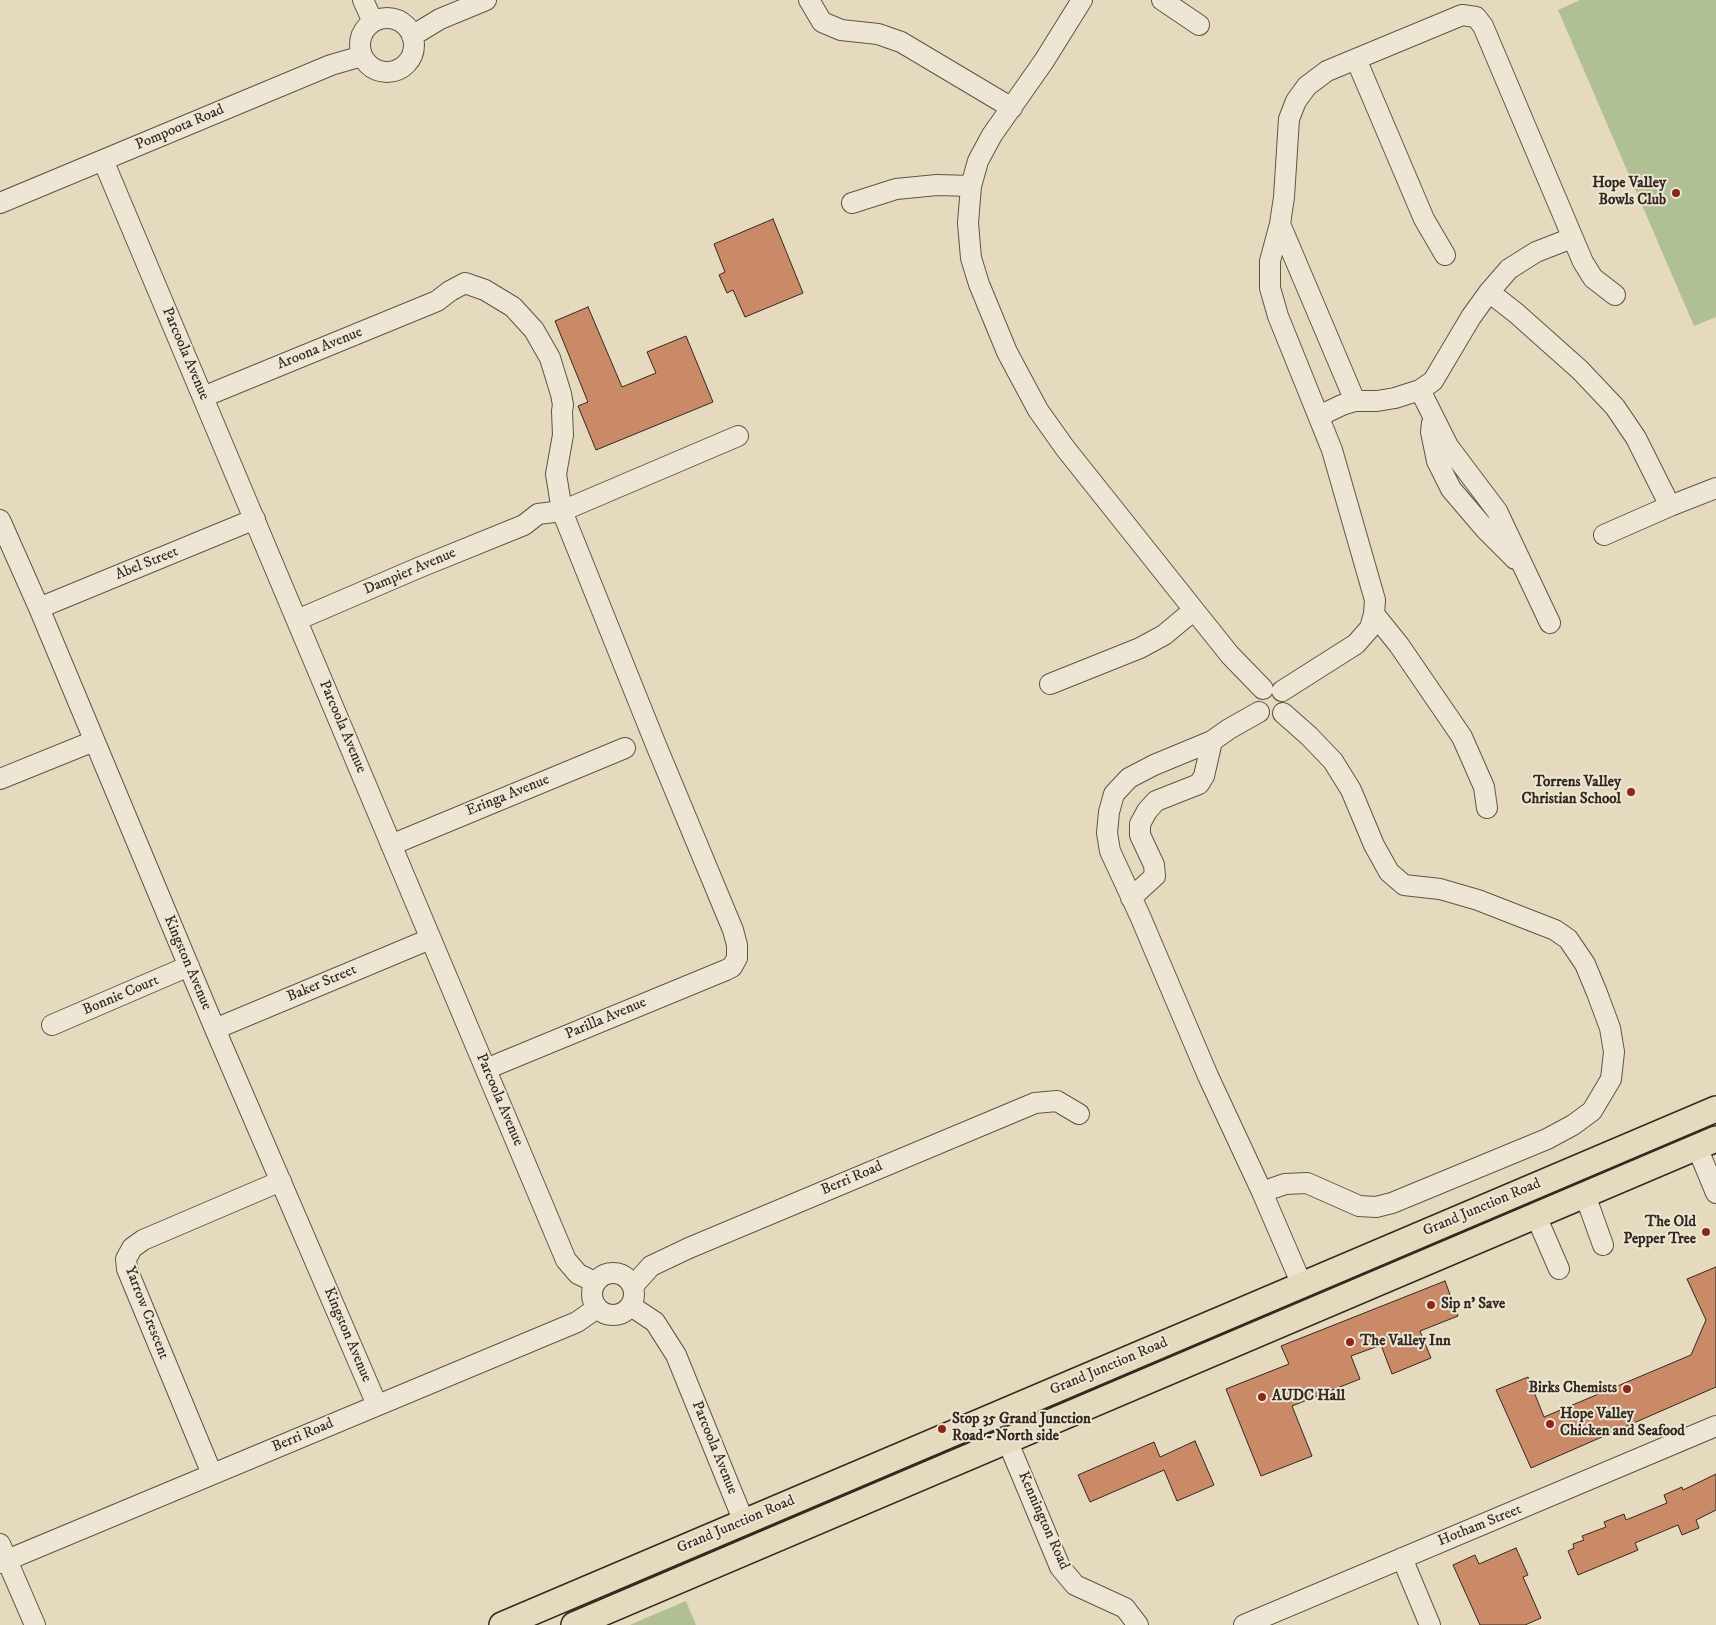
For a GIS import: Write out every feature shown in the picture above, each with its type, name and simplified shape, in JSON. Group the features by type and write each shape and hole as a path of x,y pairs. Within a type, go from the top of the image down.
{"main road":[{"name":"Grand Junction Road","path":"502,1625 1716,1109"},
{"path":"1657,1134 1659,1141 1670,1142 1716,1130"},
{"name":"Grand Junction Road","path":"574,1625 1706,1143"},
{"path":"1585,1195 1593,1161"},
{"path":"1484,1207 1536,1216"},
{"path":"1302,1285 1312,1311"},
{"path":"997,1415 1007,1440"},
{"path":"744,1522 756,1547"}],"street":[{"path":"364,0 373,22"},
{"path":"412,36 440,19 486,0"},
{"path":"809,0 822,22 841,30 878,34 901,42 1012,108"},
{"path":"1082,0 978,161 971,186 968,222 971,258 978,284 1010,357 1038,410 1065,448 1230,655 1263,689"},
{"path":"1162,0 1199,25"},
{"path":"1282,691 1356,644 1370,628 1375,600 1332,450 1278,316 1270,288 1270,261 1280,224 1284,197 1289,119 1296,101 1307,86 1327,71 1462,15 1476,18 1483,26 1583,262 1593,278 1615,295"},
{"path":"380,18 389,18 398,20 406,25 412,36 414,46 412,55 407,63 394,70 384,71 375,69 362,56 360,41 363,32 373,22 380,18"},
{"name":"Pompoota Road","path":"0,203 331,65 362,56"},
{"path":"1356,59 1424,219 1445,255"},
{"name":"Parcoola Avenue","path":"103,160 566,1260 578,1274 595,1282"},
{"path":"852,203 896,189 937,185 971,186"},
{"path":"1280,224 1355,400"},
{"path":"1319,416 1355,400 1377,401 1395,398 1420,390 1433,381 1471,317 1509,269 1536,252 1572,238"},
{"name":"Aroona Avenue","path":"203,397 437,301 464,283 476,286 513,307 534,330 557,377 563,405 563,435 556,474 562,511 733,930 737,945 737,958 732,967 726,970"},
{"path":"1489,292 1516,313 1580,370 1615,407 1636,438 1670,506"},
{"path":"1420,390 1433,416 1431,432 1437,461 1451,489 1486,530 1524,568 1550,623"},
{"name":"Dampier Avenue","path":"297,620 524,525 538,514 562,511 738,436"},
{"path":"1604,535 1716,488"},
{"name":"Kingston Avenue","path":"0,520 39,608 214,1029 377,1405"},
{"name":"Abel Street","path":"39,608 255,520"},
{"path":"1050,684 1140,648 1164,635 1194,610"},
{"path":"1374,614 1399,645 1462,737 1484,787 1487,808"},
{"path":"1273,687 1282,691 1286,701 1282,712 1273,717 1268,717 1259,712 1255,702 1258,692 1263,689 1273,687"},
{"path":"1259,712 1212,741 1154,765 1129,778 1114,794 1109,812 1107,833 1110,851 1302,1285"},
{"path":"1262,1192 1285,1184 1308,1183 1359,1206 1376,1207 1392,1203 1547,1139 1573,1125 1592,1111 1612,1079 1614,1052 1610,1028 1597,993 1585,964 1568,939 1555,930 1478,900 1440,889 1404,885 1389,872 1374,845 1351,790 1334,762 1310,736 1282,712"},
{"path":"0,779 94,741"},
{"path":"1131,898 1155,876 1154,865 1140,835 1140,824 1147,811 1156,801 1199,784 1204,776 1212,741"},
{"name":"Eringa Avenue","path":"391,845 625,748"},
{"name":"Baker Street","path":"214,1029 430,939"},
{"name":"Bonnie Court","path":"52,1025 189,966"},
{"name":"Parilla Avenue","path":"486,1069 726,970"},
{"name":"Berri Road","path":"632,1296 651,1266 689,1248 1035,1103 1057,1101 1079,1114"},
{"path":"1706,1143 1716,1193"},
{"name":"Yarrow Crescent","path":"212,1474 126,1269 126,1259 132,1248 143,1240 281,1181"},
{"path":"1585,1195 1603,1245"},
{"path":"1536,1216 1559,1269"},
{"path":"612,1273 626,1277 632,1296 619,1314 610,1315 597,1308 592,1295 595,1282 601,1277 612,1273"},
{"name":"Parcoola Avenue","path":"632,1296 655,1322 676,1355 744,1522"},
{"name":"Berri Road","path":"2,1556 212,1474 577,1322 597,1308"},
{"name":"Hotham Street","path":"1244,1625 1716,1426"},
{"name":"Kennington Road","path":"1007,1440 1060,1566 1075,1584 1125,1608 1138,1625"},
{"path":"2,1556 35,1625"},
{"path":"1402,1558 1430,1625"}],"green space":[{"name":"Hope Valley Bowls Club","path":"1580,0 1716,0 1716,317 1694,326 1558,10"},
{"path":"686,1601 696,1625 630,1625 641,1620"}],"building":[{"path":"773,219 803,293 745,317 733,290 727,293 719,275 725,272 714,244"},
{"path":"588,307 622,387 656,373 647,352 686,336 713,402 596,450 578,406 588,402 555,321"},
{"path":"1716,1267 1716,1387 1531,1468 1496,1390 1528,1377 1544,1417 1691,1355 1706,1320 1687,1279"},
{"path":"1445,1281 1458,1316 1420,1331 1431,1358 1392,1374 1381,1345 1351,1356 1360,1379 1292,1406 1312,1456 1261,1476 1226,1389 1289,1364 1281,1346"},
{"path":"1195,1441 1214,1485 1177,1501 1164,1470 1090,1502 1078,1475 1154,1442 1160,1457"},
{"path":"1716,1474 1716,1510 1696,1520 1699,1528 1682,1535 1678,1525 1635,1543 1638,1550 1578,1575 1568,1551 1574,1548 1573,1544 1584,1540 1582,1536 1606,1527 1604,1522 1624,1514 1626,1520 1667,1503 1664,1495 1682,1487 1683,1490"},
{"path":"1516,1548 1528,1575 1523,1577 1541,1618 1525,1625 1480,1625 1453,1565 1475,1555 1479,1564"}],"place":[{"name":"Hope Valley Bowls Club","path":"1676,193"},
{"name":"Torrens Valley Christian School","path":"1631,792"},
{"name":"The Old Pepper Tree","path":"1706,1232"},
{"name":"Sip n' Save","path":"1431,1305"},
{"name":"The Valley Inn","path":"1350,1342"},
{"name":"Birks Chemists","path":"1627,1389"},
{"name":"AUDC Hall","path":"1262,1397"},
{"name":"Hope Valley Chicken and Seafood","path":"1550,1424"},
{"name":"Stop 35 Grand Junction Road - North side","path":"942,1429"}]}
